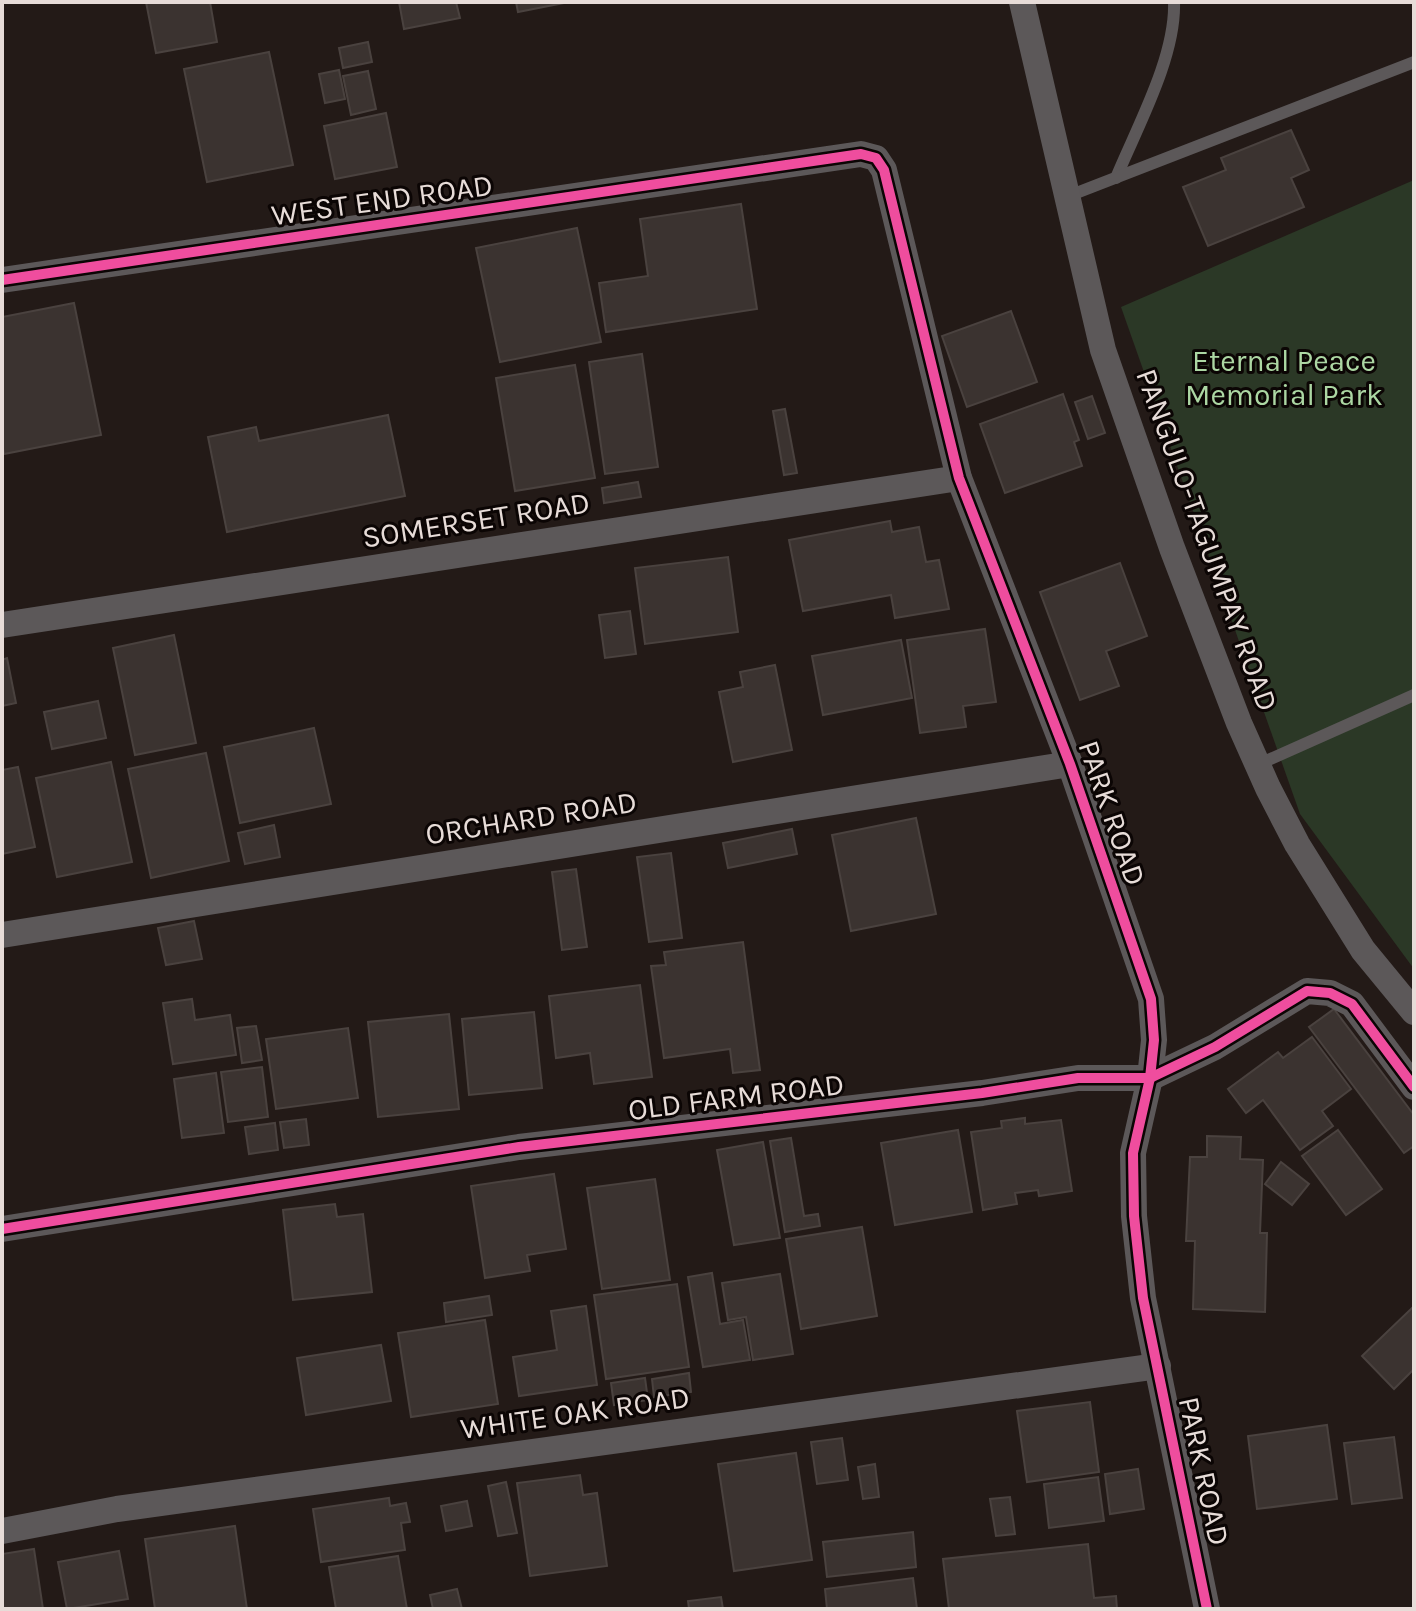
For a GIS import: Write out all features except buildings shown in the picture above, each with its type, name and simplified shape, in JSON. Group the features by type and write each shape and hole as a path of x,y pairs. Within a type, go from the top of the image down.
{"street":[{"name":"PANGULO-TAGUMPAY ROAD","path":"1022,2 1103,350 1172,548 1239,723 1297,844 1363,950 1414,1012"},
{"name":"PARK ROAD","path":"768,168 861,154 876,158 884,170 959,478 1070,764 1151,999 1154,1040 1150,1078 1133,1153 1134,1216 1143,1298 1207,1609"},
{"name":"WEST END ROAD","path":"2,280 768,168"},
{"name":"SOMERSET ROAD","path":"2,625 959,478"},
{"name":"ORCHARD ROAD","path":"2,935 1070,764"},
{"name":"OLD FARM ROAD","path":"2,1229 519,1147 982,1093 1078,1078 1150,1078 1215,1047 1307,991 1330,993 1352,1004 1414,1087"},
{"name":"WHITE OAK ROAD","path":"2,1531 117,1509 1158,1366"}],"lane":[{"path":"1116,178 1170,46 1174,2"},
{"path":"1066,197 1414,62"},
{"path":"1257,765 1414,695"}],"green space":[{"name":"Eternal Peace Memorial Park","path":"1414,180 1414,969 1300,814 1121,307"}],"cycle path":[{"path":"2,280 861,154 876,158 884,170 959,478 1070,764 1151,999 1154,1040 1150,1078 1133,1153 1134,1216 1143,1298 1207,1609"},
{"path":"2,1229 519,1147 982,1093 1078,1078 1150,1078 1215,1047 1307,991 1330,993 1352,1004 1414,1087"}]}
